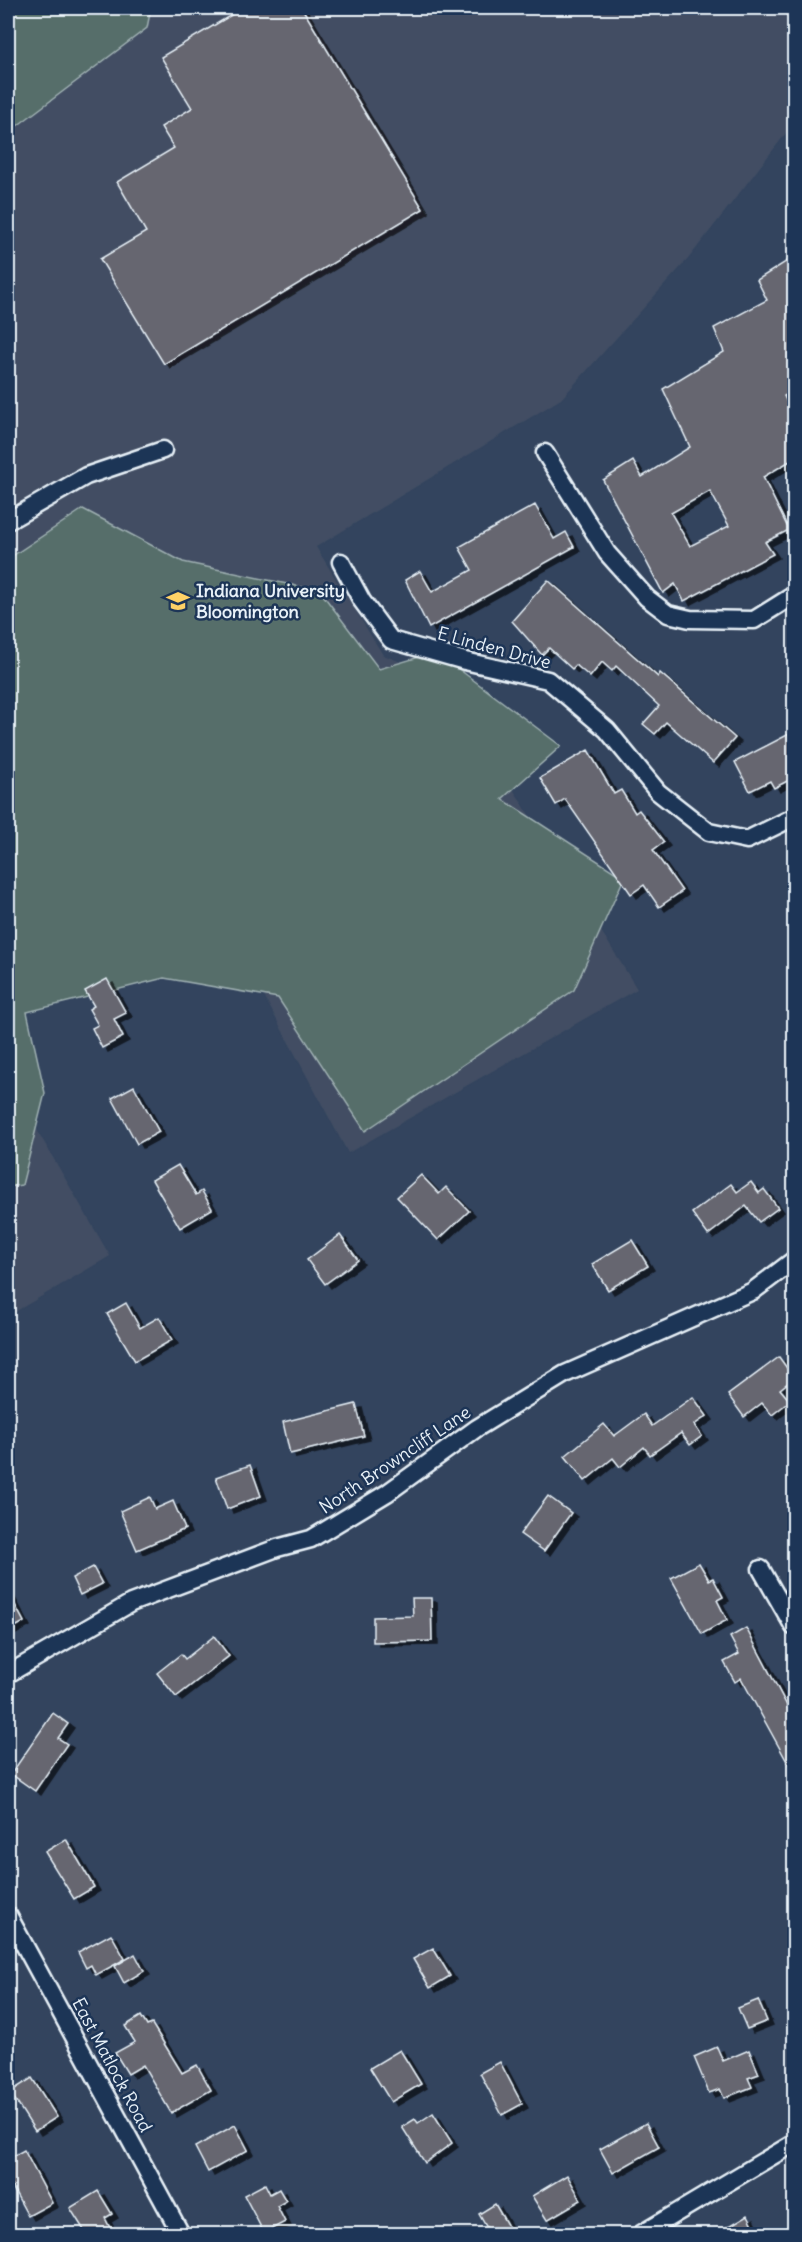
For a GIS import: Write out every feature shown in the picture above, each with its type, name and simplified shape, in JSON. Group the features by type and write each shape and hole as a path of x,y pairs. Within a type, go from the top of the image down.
{"street":[{"path":"8,521 86,476 163,450"},
{"path":"545,453 607,553 647,598 668,614 690,620 754,620 795,594"},
{"name":"E Linden Drive","path":"341,562 362,601 391,640 465,662 548,680 607,730 658,792 709,832 747,840 795,817"},
{"name":"North Browncliff Lane","path":"8,1674 131,1603 277,1548 311,1539 387,1493 477,1428 565,1374 753,1291 795,1260"},
{"path":"761,1569 795,1627"},
{"name":"East Matlock Road","path":"8,1915 181,2235"},
{"path":"641,2235 795,2143"}],"shaded area":[{"name":"Indiana University Bloomington","path":"71,8 794,8 794,123 688,259 561,399 316,547 383,655 445,679 637,989 348,1153 189,856 8,965 8,48"},
{"path":"8,1080 110,1256 8,1316"}],"green space":[{"path":"8,8 151,8 147,28 17,126 8,112"},
{"path":"83,509 183,562 320,591 379,669 436,652 561,746 502,799 624,878 574,990 365,1131 278,998 164,978 27,1012 45,1093 22,1185 8,1187 8,559"}],"building":[{"path":"243,8 302,8 423,209 164,364 100,259 146,232 117,182 174,148 161,127 192,108 161,57"},
{"path":"795,256 795,390 784,396 795,419 795,458 763,477 789,530 765,542 773,554 684,601 675,584 663,593 603,480 633,461 642,477 690,447 663,389 724,352 714,328 767,300 757,280","holes":["710,491 729,526 690,546 671,513"]},
{"path":"535,505 554,539 566,532 574,547 429,628 405,580 420,571 432,592 472,570 459,547"},
{"path":"548,580 658,677 660,673 735,738 713,763 666,722 655,734 643,724 659,706 616,666 612,671 602,662 590,677 576,665 572,669 549,648 542,655 512,621"},
{"path":"795,731 795,777 774,788 770,781 750,791 735,762"},
{"path":"588,750 614,794 621,790 635,813 639,810 664,842 653,850 682,891 659,907 644,885 631,894 565,799 556,805 540,778"},
{"path":"107,979 126,1013 114,1019 123,1037 102,1048 92,1028 98,1025 89,1009 94,1006 85,991"},
{"path":"134,1086 159,1132 137,1144 112,1098"},
{"path":"178,1165 196,1195 202,1191 212,1209 180,1228 152,1180"},
{"path":"421,1175 439,1194 446,1187 469,1211 438,1240 397,1197"},
{"path":"751,1182 759,1193 764,1189 778,1208 759,1222 746,1206 708,1235 692,1213 731,1184 737,1192"},
{"path":"340,1235 358,1260 325,1284 307,1260"},
{"path":"632,1240 648,1266 608,1290 592,1264"},
{"path":"126,1303 140,1328 159,1317 172,1340 135,1361 107,1314"},
{"path":"779,1357 794,1378 780,1389 790,1401 772,1415 762,1403 744,1417 728,1395"},
{"path":"693,1397 707,1416 694,1425 702,1436 690,1445 681,1433 650,1455 644,1447 620,1467 613,1458 585,1481 565,1456 604,1424 614,1436 644,1414 652,1426"},
{"path":"356,1404 364,1436 290,1454 283,1422"},
{"path":"250,1465 261,1496 227,1509 216,1477"},
{"path":"548,1496 571,1513 544,1551 520,1534"},
{"path":"150,1497 155,1509 173,1501 185,1529 137,1550 120,1511"},
{"path":"699,1563 709,1580 713,1578 723,1597 717,1600 727,1620 702,1634 671,1578"},
{"path":"93,1567 102,1584 80,1595 72,1578"},
{"path":"8,1592 24,1622 8,1631"},
{"path":"412,1598 431,1598 432,1641 373,1642 373,1617 413,1616"},
{"path":"746,1628 795,1721 795,1776 741,1678 735,1682 724,1662 739,1654 730,1637"},
{"path":"214,1636 229,1656 176,1697 157,1673 181,1654 185,1659"},
{"path":"53,1713 68,1724 58,1738 67,1744 35,1791 11,1774"},
{"path":"66,1839 94,1887 74,1899 45,1852"},
{"path":"111,1934 125,1959 96,1975 91,1965 86,1968 78,1952"},
{"path":"433,1948 450,1976 430,1988 413,1959"},
{"path":"135,1954 144,1971 124,1983 115,1966"},
{"path":"758,2000 767,2021 747,2029 738,2008"},
{"path":"141,2016 147,2026 152,2024 182,2073 197,2065 211,2090 171,2113 143,2065 128,2074 115,2053 135,2042 125,2026"},
{"path":"717,2047 723,2061 749,2050 759,2074 748,2078 752,2087 724,2098 720,2089 709,2093 694,2057"},
{"path":"400,2050 421,2084 391,2102 370,2068"},
{"path":"500,2062 522,2104 502,2115 480,2073"},
{"path":"32,2078 57,2117 35,2131 10,2092"},
{"path":"433,2113 452,2143 425,2163 402,2127 415,2119 418,2123"},
{"path":"646,2123 659,2147 613,2173 600,2149"},
{"path":"235,2125 248,2150 208,2172 195,2147"},
{"path":"24,2150 52,2203 28,2216 8,2179 8,2159"},
{"path":"567,2175 581,2200 547,2220 532,2196"},
{"path":"265,2184 270,2194 279,2189 286,2201 277,2206 285,2222 264,2233 244,2195"},
{"path":"98,2191 112,2214 105,2218 110,2228 99,2235 87,2235 70,2208"},
{"path":"495,2204 513,2235 491,2235 479,2214"},
{"path":"748,2215 758,2235 714,2235"}],"place":[{"name":"Indiana University Bloomington","path":"178,601"}]}
